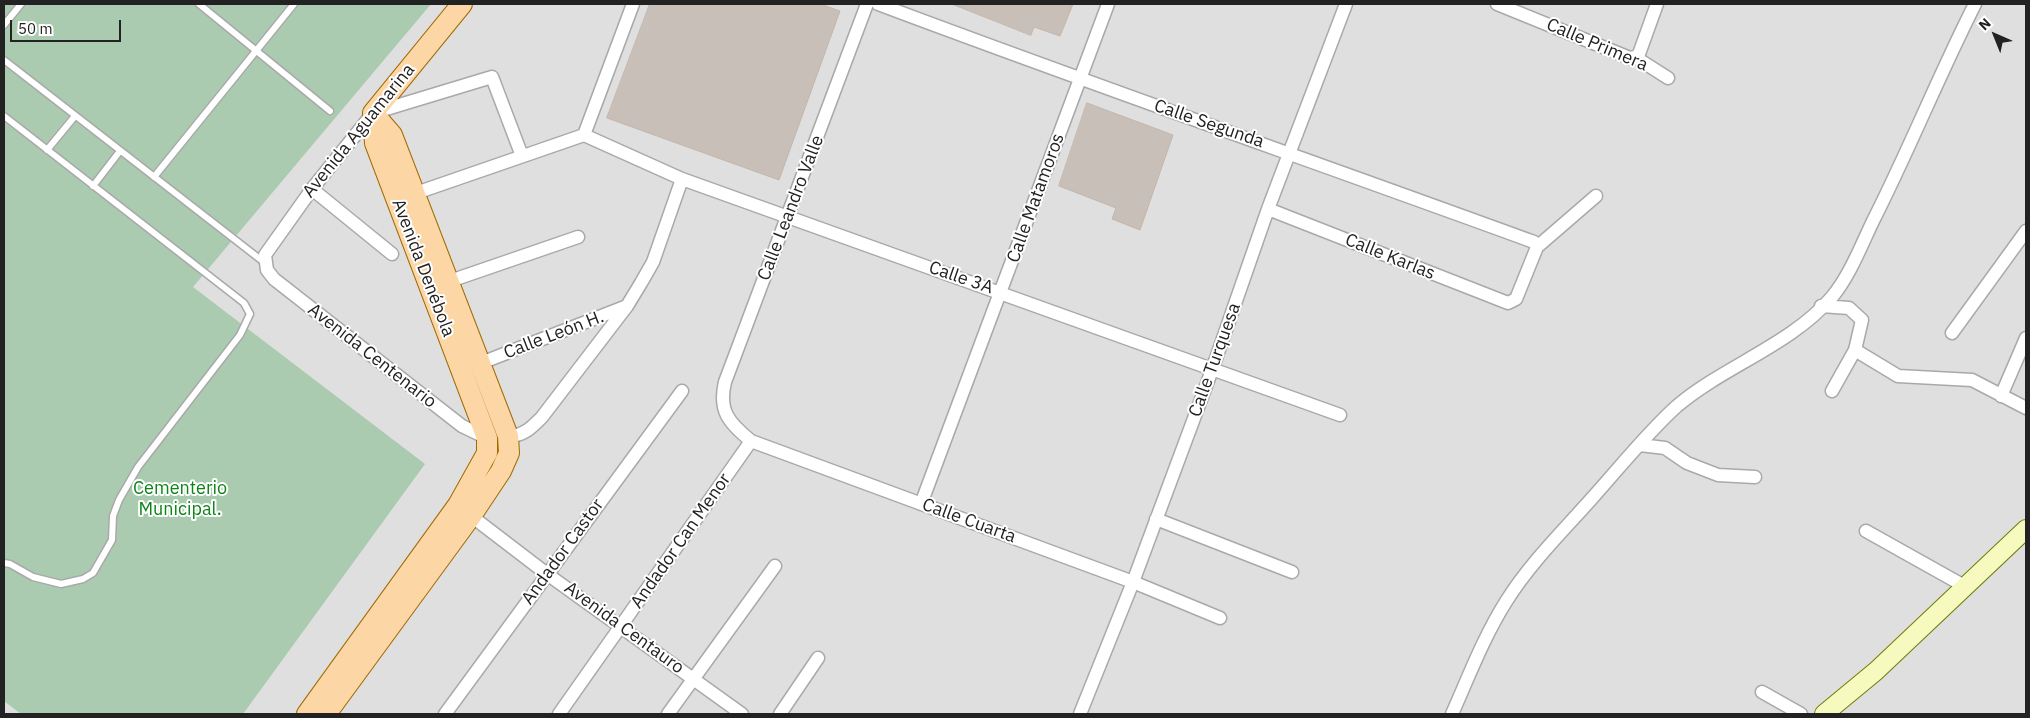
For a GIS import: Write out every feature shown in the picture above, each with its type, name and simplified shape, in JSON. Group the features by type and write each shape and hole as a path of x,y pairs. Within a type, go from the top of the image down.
{"main road":[{"name":"Avenida Aguamarina","path":"373,113 462,4"},
{"name":"Avenida Denébola","path":"326,714 387,618 465,510 501,471 508,453 508,436 416,193 392,135 373,113"},
{"name":"Avenida Denébola","path":"373,113 375,143 487,438 487,453 465,510"},
{"path":"1824,714 1876,672 2026,530"},
{"name":"Avenida Denébola","path":"307,714 387,618"}],"street":[{"path":"416,193 584,135 633,4"},
{"name":"Calle Leandro Valle","path":"726,414 722,398 725,382 867,4"},
{"name":"Calle Segunda","path":"878,4 1080,80 1291,153 1534,242 1537,247"},
{"name":"Calle Matamoros","path":"921,504 1108,4"},
{"name":"Calle Turquesa","path":"1080,714 1133,582 1212,370 1268,209 1291,153 1346,4"},
{"name":"Calle Primera","path":"1497,4 1630,58 1635,57 1668,78"},
{"path":"1635,57 1639,54 1656,4"},
{"path":"1452,714 1480,651 1507,601 1530,569 1640,445 1677,407 1708,383 1772,345 1832,297 1852,264 1892,183 1975,4"},
{"path":"373,113 492,77 522,156"},
{"name":"Avenida Aguamarina","path":"265,263 265,254 269,246 373,113"},
{"name":"Calle 3A","path":"584,135 682,179 1340,415"},
{"path":"508,436 519,436 530,429 542,416 627,306 653,262 682,179"},
{"path":"312,189 392,254"},
{"path":"1537,247 1596,196"},
{"name":"Calle Karlas","path":"1268,209 1508,304 1513,302 1537,247"},
{"path":"1952,333 2026,231"},
{"path":"450,281 578,237"},
{"name":"Avenida Centenario","path":"265,263 274,279 462,426 487,438"},
{"name":"Calle León H.","path":"481,363 627,306"},
{"path":"1822,306 1849,308 1862,320 1855,350 1832,391"},
{"path":"2001,396 2026,338"},
{"path":"1855,350 1898,376 1972,380 2026,408"},
{"name":"Andador Castor","path":"445,714 682,391"},
{"name":"Calle Cuarta","path":"726,414 735,428 751,441 1133,582 1220,618"},
{"name":"Andador Can Menor","path":"559,714 751,441"},
{"path":"1640,445 1665,448 1687,463 1718,475 1755,477"},
{"name":"Avenida Centauro","path":"465,510 547,574 742,714"},
{"path":"1156,519 1292,572"},
{"path":"1866,531 1966,587"},
{"path":"668,714 775,566"},
{"path":"780,714 818,658"},
{"path":"1762,692 1801,714"}],"lane":[{"path":"4,25 20,4"},
{"path":"199,4 330,112"},
{"path":"154,178 294,4"},
{"path":"4,60 265,263"},
{"path":"4,116 244,303 250,314 240,335 138,467 119,500 113,516 112,540 93,573 83,579 61,584 33,578 10,564 4,563"},
{"path":"47,150 75,116"},
{"path":"93,186 120,151"}],"shaded area":[{"path":"4,4 2026,4 2026,714 4,714"}],"green space":[{"name":"Cementerio Municipal.","path":"4,4 431,4 193,287 425,464 243,714 21,714 4,701"}],"building":[{"path":"650,4 820,4 840,11 779,180 607,118"},
{"path":"952,4 1073,4 1060,36 1034,27 1031,35"},
{"path":"1087,103 1173,135 1140,230 1112,219 1116,208 1059,186"}]}
